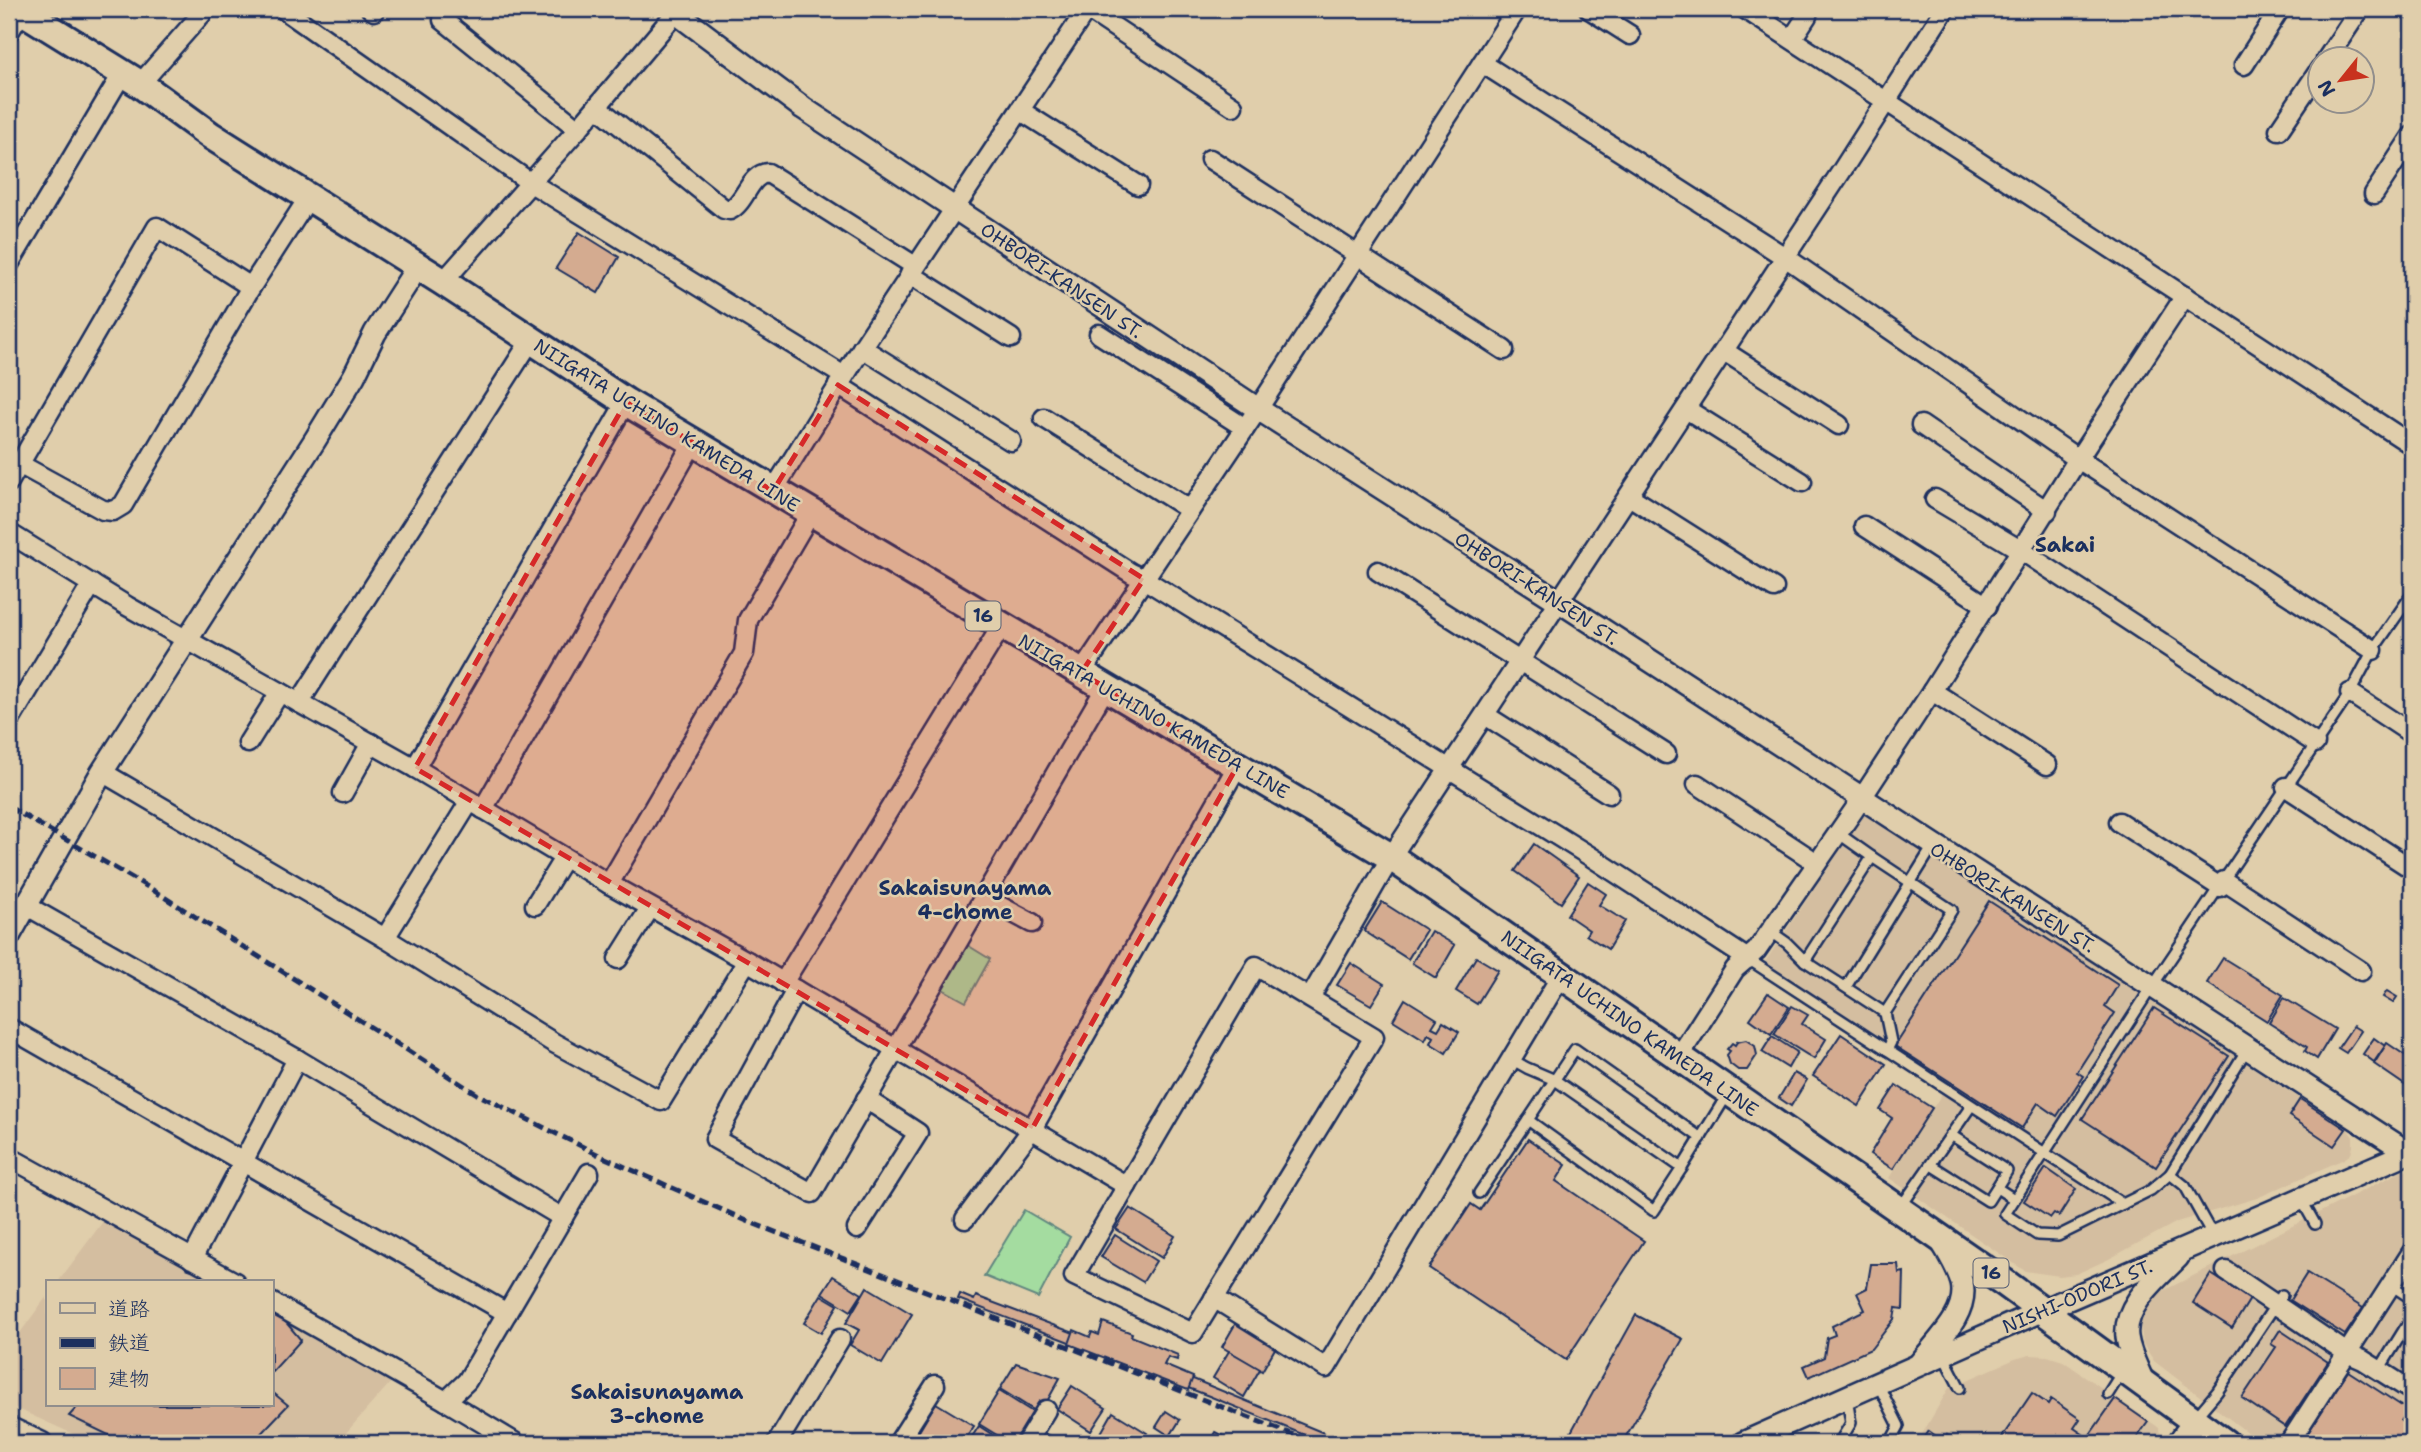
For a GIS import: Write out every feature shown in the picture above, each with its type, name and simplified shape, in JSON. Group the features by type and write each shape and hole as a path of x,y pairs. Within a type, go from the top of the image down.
{"main road":[{"name":"NIIGATA UCHINO KAMEDA LINE","path":"17,17 131,79 211,135 626,402 810,514 1391,857 2043,1310 2225,1443"}],"street":[{"path":"9,264 131,79 206,9"},
{"path":"283,9 531,183 841,381 1131,573 1450,768 1748,959"},
{"path":"773,491 862,348 1087,9 1233,106"},
{"path":"1081,673 1258,409 1517,9"},
{"path":"1589,9 1630,36"},
{"path":"1745,9 2412,445"},
{"path":"1792,39 1807,16 1808,9"},
{"path":"1310,998 1391,857 1686,410 1945,9"},
{"path":"2244,65 2280,9"},
{"path":"2335,46 2360,9"},
{"path":"443,282 597,107 675,10"},
{"name":"OHBORI-KANSEN ST.","path":"675,10 803,108 1258,409 2411,1153"},
{"path":"443,20 578,129"},
{"path":"1482,63 1785,257 2078,459 2372,650"},
{"path":"2279,130 2306,89"},
{"path":"597,107 724,209 736,207 756,177 768,173 1011,338"},
{"path":"1021,111 1138,185"},
{"path":"2374,194 2412,136"},
{"path":"1210,159 1504,349"},
{"path":"19,464 103,510 113,511 123,505 251,287 309,197"},
{"path":"9,482 157,227 251,287"},
{"path":"9,936 102,772 341,397 375,333 418,266"},
{"path":"1679,1055 1735,968 1748,959 1770,931 1838,833 2185,296"},
{"path":"1099,334 1245,428"},
{"path":"299,703 531,340"},
{"path":"862,348 1012,440"},
{"path":"1724,351 1839,425"},
{"path":"415,768 626,402"},
{"path":"1686,410 1802,482"},
{"path":"1044,418 1190,510"},
{"path":"1921,425 2047,511"},
{"path":"385,938 476,805 694,443"},
{"path":"1629,496 1774,588"},
{"path":"1936,499 2022,551 2315,743"},
{"path":"609,884 744,653 748,620 810,514"},
{"path":"1864,526 1987,606"},
{"path":"9,533 92,584 415,768 650,908 747,961 1127,1186"},
{"path":"1378,571 1666,754"},
{"path":"9,722 92,584"},
{"path":"1001,627 790,987 715,1139 812,1193 1106,687"},
{"path":"1932,691 2047,765"},
{"path":"248,743 280,692"},
{"path":"2350,693 2412,734"},
{"path":"1485,715 1609,794"},
{"path":"343,793 371,743"},
{"path":"965,1219 1032,1129 1238,765"},
{"path":"102,772 385,938 554,1043 662,1101 747,961"},
{"path":"1697,784 1817,863"},
{"path":"2286,787 2412,869"},
{"path":"2119,822 2361,971"},
{"path":"536,905 564,858"},
{"path":"984,897 1032,923"},
{"path":"27,906 297,1059 563,1218"},
{"path":"618,959 650,908"},
{"path":"1256,966 1310,998 1374,1037 1193,1333 1074,1276 1256,966"},
{"path":"1214,1298 1326,1368 1561,976"},
{"path":"9,1028 507,1313"},
{"path":"192,1259 297,1059"},
{"path":"857,1229 918,1133 866,1099"},
{"name":"NISHI-ODORI ST.","path":"1743,1443 2043,1310 2411,1153"},
{"path":"9,1157 231,1280"},
{"path":"446,1401 467,1381 589,1173"},
{"path":"1919,1364 1958,1314 1963,1298 1962,1284 1956,1267 1939,1238"},
{"path":"2134,1376 2127,1324 2132,1309 2184,1251"},
{"path":"2289,1443 2347,1353 2370,1306 2412,1252"},
{"path":"2226,1271 2278,1300 2347,1353 2412,1391"},
{"path":"273,1303 516,1443"},
{"path":"777,1443 840,1339"},
{"path":"898,1443 935,1384"},
{"path":"1026,1443 1046,1410"},
{"path":"2176,1443 2194,1419"},
{"path":"9,1428 41,1443"}],"lane":[{"path":"2248,1048 2169,1174 2151,1190 2058,1236 2037,1235 2004,1213 2153,985 2350,693 2372,650 2412,594"},
{"path":"1838,833 1952,909 1885,1013 1891,1042 1887,1050"},
{"path":"1846,987 1933,846"},
{"path":"1805,961 1872,857"},
{"path":"1770,931 1805,961 1885,1013"},
{"path":"1748,959 2123,1204"},
{"path":"1479,1193 1575,1049 1701,1138"},
{"path":"1511,1059 1555,1080 1682,1168"},
{"path":"1528,1120 1654,1211 1730,1091"},
{"path":"1899,1210 1971,1106"},
{"path":"1931,1165 1989,1201 2007,1171 1951,1135"},
{"path":"2169,1174 2185,1186 2213,1237"},
{"path":"1997,1188 2014,1199"},
{"path":"2301,1199 2315,1224"},
{"path":"2389,1281 2412,1299"},
{"path":"2194,1419 2217,1392 2278,1300"},
{"path":"2379,1370 2410,1320 2412,1321"},
{"path":"1943,1354 1960,1388"},
{"path":"2108,1394 2134,1376"},
{"path":"1878,1384 1899,1426 1890,1443"},
{"path":"1839,1443 1851,1423 1847,1398"}],"highlighted area":[{"path":"838,385 1144,579 1081,673 1238,765 1032,1129 415,768 626,402 773,491"}],"shaded area":[{"path":"1865,813 2348,1130 2353,1137 2351,1154 2257,1198 2177,1222 2109,1259 2076,1274 2060,1276 2025,1271 1889,1178 1948,1084 1763,965"},
{"path":"2404,1170 2412,1172 2412,1443 2261,1443 2154,1361 2143,1344 2140,1323 2147,1306 2161,1292"},
{"path":"104,1220 210,1280 59,1280"},
{"path":"46,1297 46,1406 273,1406 273,1315 391,1382 337,1443 93,1443 9,1405 9,1348"},
{"path":"2030,1355 2063,1361 2159,1428 2161,1443 1917,1443 1949,1388"}],"green space":[{"path":"964,943 990,959 966,1002 939,987"},
{"path":"1024,1210 1070,1237 1038,1298 984,1276"}],"building":[{"path":"579,232 619,257 598,293 556,268"},
{"path":"1534,844 1579,876 1561,903 1515,871"},
{"path":"1588,882 1606,894 1599,905 1625,921 1608,949 1586,935 1589,930 1567,915"},
{"path":"1989,901 2118,985 2105,1006 2115,1013 2077,1072 2083,1076 2057,1116 2038,1103 2022,1128 1895,1046"},
{"path":"1382,902 1426,930 1408,959 1364,931"},
{"path":"1431,931 1455,945 1436,978 1412,963"},
{"path":"1476,957 1498,970 1477,1004 1456,991"},
{"path":"2223,958 2283,995 2267,1021 2207,983"},
{"path":"1351,963 1384,984 1371,1005 1337,985"},
{"path":"2387,991 2397,997 2393,1003 2383,997"},
{"path":"1768,993 1789,1007 1771,1034 1750,1019"},
{"path":"2284,998 2335,1029 2317,1059 2305,1051 2307,1047 2269,1023"},
{"path":"1405,999 1437,1019 1432,1027 1438,1030 1443,1022 1459,1032 1446,1053 1430,1043 1433,1037 1428,1034 1425,1040 1393,1020"},
{"path":"1792,1006 1808,1015 1802,1024 1826,1039 1814,1059 1774,1034"},
{"path":"2154,1008 2229,1056 2156,1167 2082,1119"},
{"path":"2353,1026 2361,1031 2346,1053 2338,1048"},
{"path":"1841,1034 1886,1064 1859,1106 1813,1076"},
{"path":"1772,1036 1797,1052 1788,1068 1762,1052"},
{"path":"2374,1038 2385,1046 2374,1062 2363,1054"},
{"path":"1746,1040 1755,1046 1757,1055 1747,1070 1738,1070 1730,1064 1727,1055 1730,1051 1727,1049 1732,1043 1735,1045"},
{"path":"2387,1043 2412,1060 2412,1090 2374,1064"},
{"path":"1794,1073 1807,1080 1791,1106 1779,1098"},
{"path":"1896,1085 1932,1108 1893,1169 1870,1154 1892,1118 1880,1110"},
{"path":"2300,1099 2346,1129 2334,1146 2289,1116"},
{"path":"1528,1139 1566,1165 1556,1181 1644,1241 1566,1360 1429,1268 1471,1204 1480,1210"},
{"path":"2046,1168 2076,1189 2059,1216 2054,1213 2050,1218 2024,1201"},
{"path":"1130,1208 1175,1236 1162,1258 1116,1229"},
{"path":"1115,1235 1156,1261 1143,1282 1101,1257"},
{"path":"1871,1264 1898,1264 1899,1273 1904,1272 1903,1309 1896,1308 1894,1319 1871,1349 1809,1377 1804,1366 1824,1357 1827,1338 1835,1335 1832,1326 1865,1310 1857,1293 1867,1288"},
{"path":"2412,1268 2412,1293 2401,1286"},
{"path":"2307,1273 2363,1308 2345,1335 2290,1300"},
{"path":"2211,1274 2250,1299 2232,1328 2193,1303"},
{"path":"833,1276 862,1294 851,1311 822,1293"},
{"path":"867,1287 912,1314 882,1364 850,1345 859,1330 846,1323"},
{"path":"960,1294 974,1300 976,1296 1164,1367 1324,1433 1322,1436 1341,1443 1324,1443 958,1299"},
{"path":"821,1295 838,1305 821,1333 804,1323"},
{"path":"278,1313 301,1340 273,1371 273,1318"},
{"path":"1636,1315 1683,1339 1622,1443 1565,1443"},
{"path":"1237,1321 1277,1345 1262,1371 1222,1347"},
{"path":"1103,1322 1178,1355 1177,1360 1168,1357 1164,1365 1193,1377 1188,1390 1069,1344 1074,1330 1090,1337 1092,1332 1099,1335"},
{"path":"2280,1330 2328,1362 2285,1427 2242,1398 2276,1347 2271,1344"},
{"path":"1229,1351 1260,1369 1244,1397 1213,1378"},
{"path":"1016,1363 1060,1378 1040,1414 1000,1389"},
{"path":"2348,1371 2408,1410 2401,1421 2412,1429 2412,1443 2301,1443"},
{"path":"1072,1386 1106,1408 1091,1431 1057,1409"},
{"path":"999,1391 1039,1416 1022,1443 1010,1443 979,1424"},
{"path":"273,1393 288,1405 252,1443 125,1443 69,1416 78,1406 273,1406"},
{"path":"2032,1393 2048,1404 2051,1399 2080,1419 2074,1428 2087,1437 2082,1443 1998,1443"},
{"path":"2115,1399 2148,1422 2134,1442 2130,1439 2127,1443 2084,1443"},
{"path":"936,1403 974,1426 963,1443 912,1443"},
{"path":"1166,1411 1180,1420 1170,1436 1156,1427"},
{"path":"1113,1412 1147,1433 1141,1443 1107,1443 1098,1438"},
{"path":"979,1426 1005,1443 968,1443"},
{"path":"1929,1431 1943,1441 1947,1435 1959,1443 1921,1443"},
{"path":"1042,1432 1062,1443 1041,1443 1037,1440"},
{"path":"1215,1432 1236,1443 1209,1443"}],"railway":[{"path":"9,807 148,887 477,1094 603,1157 747,1221 1314,1443"}],"district":[{"name":"Sakai","path":"2065,545"},
{"name":"Sakaisunayama 4-chome","path":"965,900"},
{"name":"Sakaisunayama 3-chome","path":"657,1404"}]}
